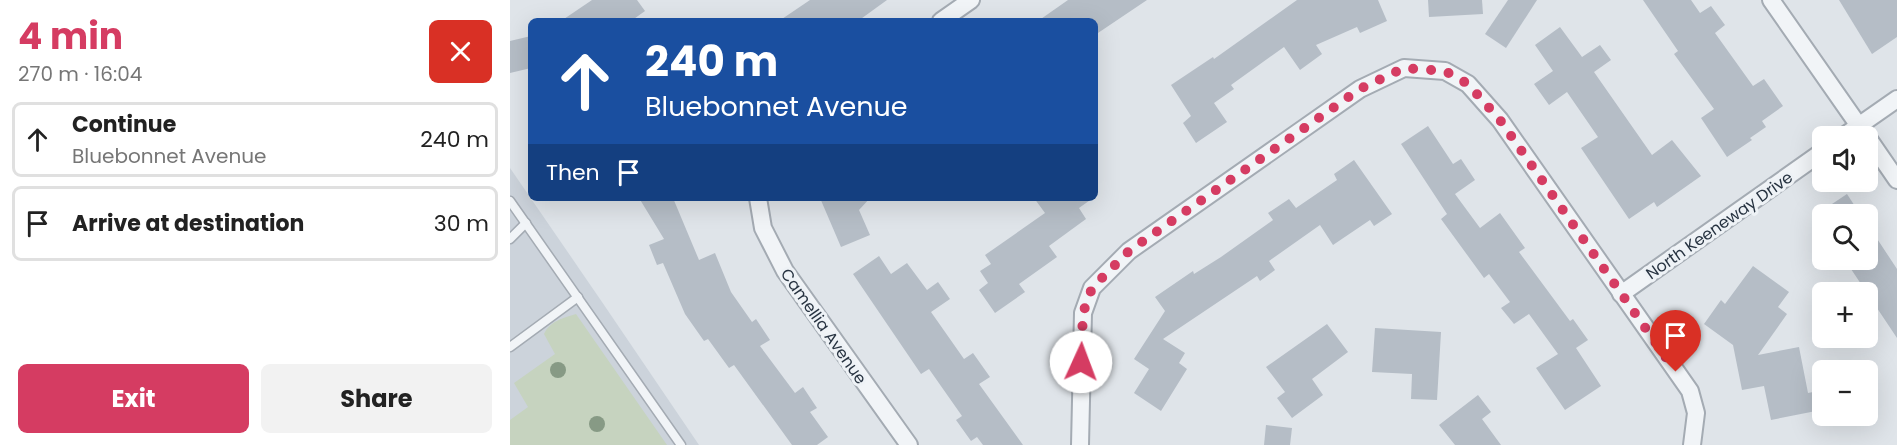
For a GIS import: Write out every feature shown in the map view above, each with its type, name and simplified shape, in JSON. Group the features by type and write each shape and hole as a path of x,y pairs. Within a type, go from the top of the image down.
{"street":[{"path":"944,18 971,0"},
{"path":"1771,0 1858,126"},
{"path":"1080,445 1083,313 1092,288 1129,251 1360,89 1404,68 1445,71 1468,84 1500,120 1690,391 1696,413 1692,445"},
{"path":"1872,126 1897,99"},
{"path":"1878,154 1897,180"},
{"name":"North Keeneway Drive","path":"1621,294 1812,159"},
{"name":"Camellia Avenue","path":"758,201 763,228 785,271 909,445"}],"lane":[{"path":"510,201 681,445"},
{"path":"510,238 526,224"},
{"path":"510,347 578,297"}],"shaded area":[{"path":"510,168 528,194 528,201 533,201 699,445 510,445"}],"green space":[{"path":"576,314 667,445 510,445 510,420 528,407 514,383 555,354 544,334 550,326"}],"building":[{"path":"592,0 637,0 645,11 635,18 565,18"},
{"path":"810,0 887,0 862,18 783,18"},
{"path":"1068,0 1147,0 1098,33 1098,18 1042,18"},
{"path":"1297,0 1378,0 1387,21 1360,33 1357,27 1316,45 1322,54 1300,70 1284,47 1231,85 1234,89 1214,103 1227,122 1196,143 1183,123 1191,116 1171,85 1213,57 1214,59"},
{"path":"1428,0 1482,0 1483,14 1429,17"},
{"path":"1508,0 1537,0 1506,48 1485,34"},
{"path":"1643,0 1691,0 1700,13 1711,6 1725,25 1715,33 1753,86 1764,79 1783,106 1762,121 1766,127 1750,138 1752,140 1727,157 1701,118 1714,109 1674,54 1678,51"},
{"path":"1839,0 1897,0 1897,37 1872,54"},
{"path":"1560,27 1582,57 1600,45 1611,60 1594,72 1652,155 1672,140 1701,176 1657,207 1654,202 1629,219 1581,148 1598,137 1567,92 1549,105 1534,84 1553,71 1535,45"},
{"path":"528,37 528,69 510,73 510,41"},
{"path":"1428,126 1453,164 1461,159 1475,180 1455,194 1480,228 1500,213 1525,248 1519,252 1570,321 1573,319 1588,340 1576,348 1601,386 1565,410 1536,368 1558,354 1529,314 1514,324 1501,308 1510,302 1489,274 1484,278 1441,219 1447,214 1401,144"},
{"path":"1354,160 1392,214 1374,226 1370,220 1333,245 1320,225 1269,261 1275,270 1260,281 1257,276 1163,339 1185,353 1179,363 1187,369 1161,411 1134,393 1149,369 1134,359 1165,311 1155,297 1193,271 1194,274 1221,257 1273,220 1268,213 1289,199 1296,208 1337,180 1334,174"},
{"path":"1847,194 1854,204 1832,204"},
{"path":"641,201 674,201 699,260 715,253 731,292 752,322 756,319 770,340 760,346 795,393 803,387 817,408 810,412 828,437 817,445 792,445 734,365 729,368 708,339 704,341 685,314 663,263 657,265 649,245 664,239"},
{"path":"821,201 867,201 859,210 870,235 841,247"},
{"path":"1036,201 1089,201 1079,208 1086,219 1049,246 1057,257 1019,284 1025,292 995,313 979,290 988,283 980,271 991,264 985,255 1045,213"},
{"path":"1878,240 1897,269 1897,338 1878,310 1878,282 1860,282 1852,270 1878,270"},
{"path":"879,256 891,274 907,263 927,290 938,282 950,299 931,312 964,359 973,353 990,377 979,384 1023,445 983,445 977,437 971,441 956,420 962,416 929,369 921,374 853,274"},
{"path":"1753,266 1789,292 1778,307 1787,314 1758,355 1799,347 1808,393 1812,392 1812,412 1771,420 1764,386 1742,390 1733,345 1704,324 1721,300 1725,304"},
{"path":"1327,324 1348,352 1312,379 1323,395 1292,418 1277,398 1285,392 1266,367"},
{"path":"1375,328 1441,332 1437,400 1411,399 1412,374 1372,372"},
{"path":"1478,395 1491,412 1482,419 1501,445 1455,445 1439,425"},
{"path":"1266,425 1292,428 1290,445 1264,445"}],"route":[{"path":"1081,362 1083,313 1092,288 1129,251 1360,89 1404,68 1421,68 1445,71 1468,84 1500,120 1676,372"}]}
